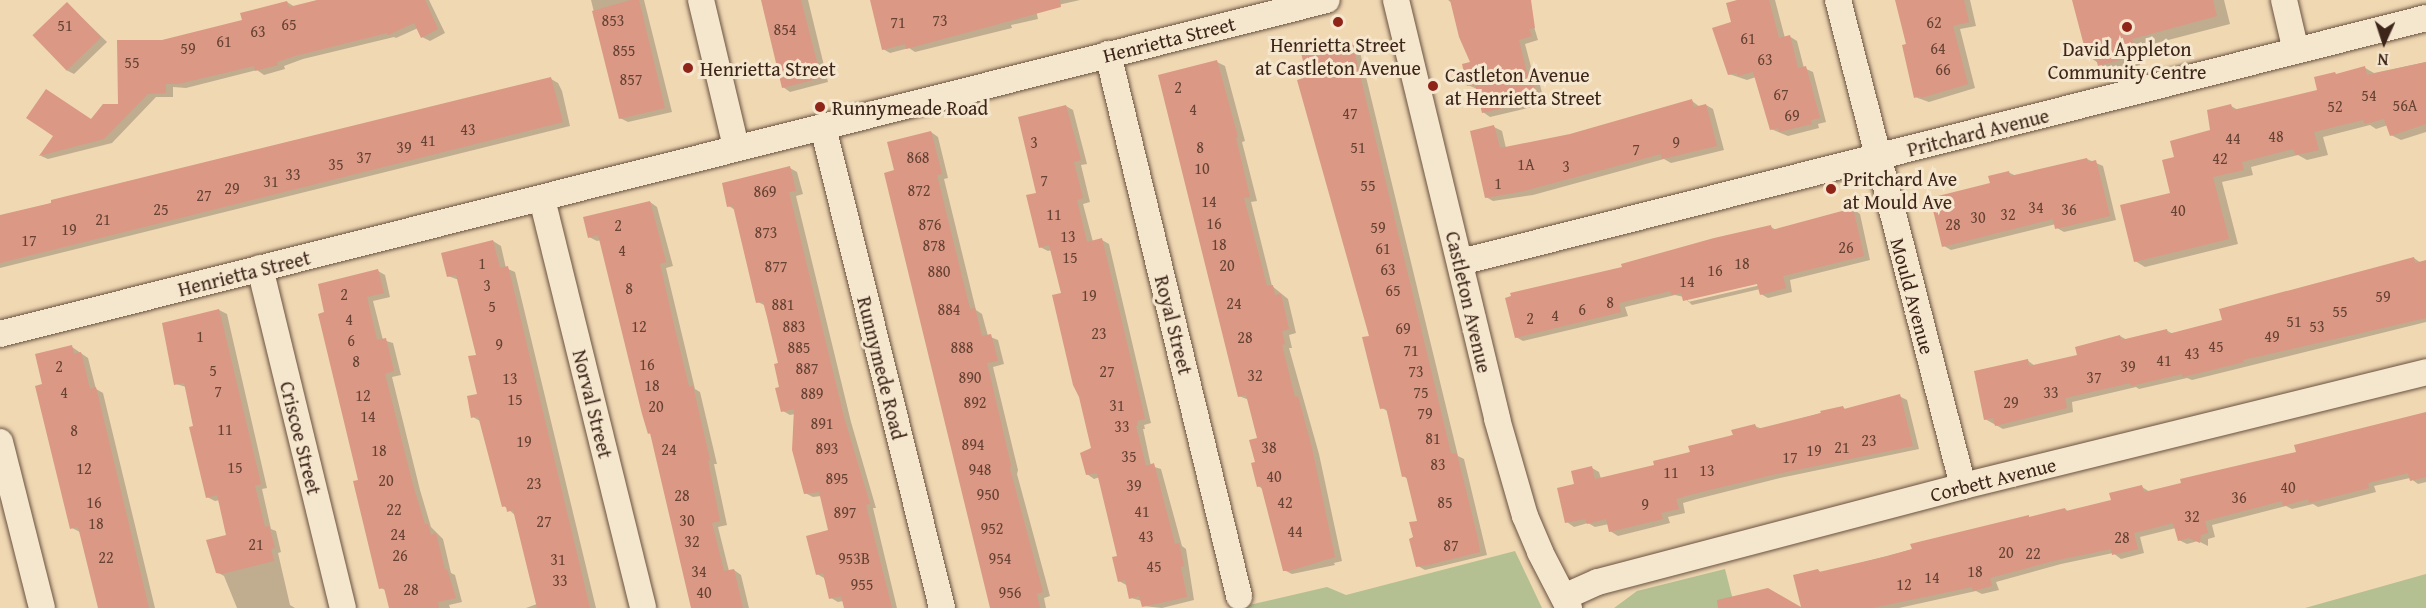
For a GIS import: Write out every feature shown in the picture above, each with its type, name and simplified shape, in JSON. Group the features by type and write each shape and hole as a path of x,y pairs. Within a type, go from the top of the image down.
{"street":[{"path":"701,0 736,147"},
{"name":"Henrietta Street","path":"0,334 1326,0"},
{"name":"Castleton Avenue","path":"1396,0 1497,419 1526,516 1540,552 1567,602"},
{"name":"Mould Avenue","path":"1838,0 1963,486"},
{"path":"2284,0 2296,51"},
{"name":"Pritchard Avenue","path":"1461,262 2426,18"},
{"name":"Royal Street","path":"1108,54 1239,596"},
{"name":"Runnymede Road","path":"823,127 942,608"},
{"name":"Norval Street","path":"542,199 643,608"},
{"name":"Criscoe Street","path":"260,268 343,608"},
{"name":"Corbett Avenue","path":"1567,602 1598,582 1963,486 2426,372"},
{"path":"0,442 42,608"}],"green space":[{"path":"1515,551 1542,608 1236,608 1327,587 1346,595"},
{"path":"1725,569 1735,608 1614,608 1637,591"},
{"path":"2426,574 2426,608 2305,608"}],"building":[{"path":"317,0 425,0 438,29 421,38 414,23 388,35 387,33 295,56 277,62 278,65 255,71 254,66 178,84 166,84 166,93 148,94 104,139 39,156 53,136 26,118 46,89 91,119 103,104 118,104 117,40 162,40 242,20 240,13 287,1 289,7"},
{"path":"631,0 639,0 665,108 619,119 592,11"},
{"path":"761,0 801,0 821,78 782,88"},
{"path":"870,0 1060,0 1061,7 906,49 905,44 882,50"},
{"path":"1450,0 1531,0 1535,28 1529,29 1532,36 1519,40 1528,77 1532,76 1537,97 1529,99 1529,102 1482,113 1475,84 1467,86 1462,64 1470,62 1459,37"},
{"path":"1737,0 1769,0 1779,38 1790,35 1798,68 1806,66 1820,118 1811,120 1812,124 1779,132 1778,128 1770,130 1753,72 1738,76 1737,73 1728,75 1712,28 1731,22 1726,3"},
{"path":"1895,0 1964,0 1969,22 1953,26 1968,84 1914,98 1902,45 1906,44"},
{"name":"David Appleton Community Centre","path":"2072,0 2213,0 2217,16 2132,39 2134,44 2124,47 2127,58 2098,66 2095,55 2087,57"},
{"path":"67,2 101,37 67,71 32,35"},
{"path":"1352,42 1451,453 1457,454 1480,552 1416,567 1409,539 1413,537 1409,522 1417,521 1406,476 1402,477 1386,408 1380,409 1362,337 1369,336 1297,80 1307,77 1301,53"},
{"path":"1217,60 1238,137 1236,138 1250,197 1244,198 1267,286 1273,285 1275,295 1281,294 1289,329 1282,331 1285,344 1282,345 1295,397 1298,396 1312,448 1335,557 1289,571 1283,571 1261,486 1257,487 1251,463 1255,462 1249,440 1257,438 1246,395 1238,397 1158,75"},
{"path":"2426,62 2426,124 2390,136 2384,119 2365,124 2363,120 2314,132 2319,150 2296,155 2293,149 2242,162 2244,170 2213,177 2229,239 2134,262 2120,205 2170,193 2162,160 2174,157 2170,141 2210,130 2207,110 2231,104 2233,110 2317,90 2314,77 2335,72 2336,74 2365,66 2367,75"},
{"path":"551,77 563,122 0,263 0,215 51,203 51,200"},
{"path":"1692,99 1694,107 1706,104 1717,146 1662,159 1661,154 1524,191 1485,198 1470,131 1494,125 1500,148 1570,134"},
{"path":"1066,105 1081,160 1074,162 1083,198 1077,200 1087,242 1102,238 1145,419 1137,421 1136,426 1146,466 1154,463 1175,544 1179,543 1184,566 1181,567 1187,597 1142,607 1139,596 1129,599 1125,580 1118,582 1112,557 1117,556 1097,473 1086,475 1080,453 1091,448 1079,397 1073,385 1052,295 1061,293 1049,245 1039,248 1026,195 1036,193 1018,117"},
{"path":"931,131 942,174 937,175 970,309 975,308 982,336 991,334 998,361 987,363 1011,465 1010,469 1043,592 1037,594 1040,608 990,608 884,173 894,170 887,142"},
{"path":"2087,158 2088,162 2096,160 2110,216 2055,229 2053,219 1942,247 1930,198 1990,183 1988,176 2009,171 2010,176"},
{"path":"790,166 796,191 789,192 844,417 870,504 866,505 892,608 844,608 841,596 829,599 823,573 816,575 806,536 828,530 819,492 804,494 792,450 794,409 781,412 775,388 779,387 774,364 778,363 767,317 763,302 756,303 733,206 727,207 722,183"},
{"path":"650,201 666,262 660,264 673,321 689,387 693,386 710,460 708,461 720,521 712,523 724,571 734,569 743,608 691,608 650,433 648,434 642,414 598,235 588,238 583,217"},
{"path":"1853,208 1864,256 1783,276 1786,288 1760,295 1757,284 1683,301 1681,293 1672,295 1670,291 1619,303 1621,312 1515,338 1505,298 1511,296 1510,293 1622,267 1621,264 1714,238 1771,225 1772,230"},
{"path":"493,240 500,268 508,266 590,608 537,608 513,510 507,512 506,506 502,507 478,416 471,418 467,396 477,394 468,356 476,355 456,275 447,277 441,253"},
{"path":"2414,257 2415,263 2426,260 2426,318 2243,360 2244,362 2183,377 2182,374 2131,386 2130,383 2065,398 2067,408 1995,426 1993,418 1984,420 1974,371 2028,359 2029,366 2077,355 2075,347 2120,335 2121,340 2167,329 2168,334 2222,320 2219,309"},
{"path":"378,269 384,293 367,297 377,340 386,338 394,371 385,374 425,524 428,524 431,535 436,533 445,570 447,569 456,598 438,602 439,608 389,608 384,588 379,589 353,481 358,480 318,314 324,312 318,284"},
{"path":"219,309 261,484 255,486 265,527 269,526 275,548 271,549 274,561 222,574 216,573 206,540 226,535 217,495 206,498 189,427 193,426 184,383 174,385 162,323"},
{"path":"72,345 74,354 81,352 90,389 96,387 149,608 98,608 78,527 70,529 35,386 42,384 35,354"},
{"path":"1900,394 1913,446 1772,475 1689,495 1676,499 1679,509 1661,513 1663,519 1609,532 1606,519 1587,524 1585,519 1565,523 1557,488 1574,484 1571,471 1592,466 1595,479 1654,465 1653,461 1690,452 1688,446 1733,435 1731,430 1755,424 1757,429 1821,413 1820,411 1843,406 1844,409"},
{"path":"2426,412 2426,477 2410,481 2408,473 2368,483 2369,488 2309,503 2308,499 2283,506 2282,501 2205,521 2208,533 2201,535 2200,543 2189,538 2178,541 2173,523 2134,533 2138,549 2112,555 2111,549 2053,561 1990,578 1992,586 1973,591 1972,587 1872,608 1718,608 1717,600 1768,588 1801,607 1793,575 1818,569 1819,572 1888,556 1912,549 1910,544 2029,515 2029,517 2065,508 2066,511 2111,500 2109,493 2142,485 2144,492 2181,483 2180,479 2296,452 2294,445"}],"place":[{"name":"Henrietta Street at Castleton Avenue","path":"1338,22"},
{"name":"David Appleton Community Centre","path":"2127,27"},
{"name":"Henrietta Street","path":"688,68"},
{"name":"Castleton Avenue at Henrietta Street","path":"1433,86"},
{"name":"Runnymeade Road","path":"820,107"},
{"name":"Pritchard Ave at Mould Ave","path":"1831,189"}]}
